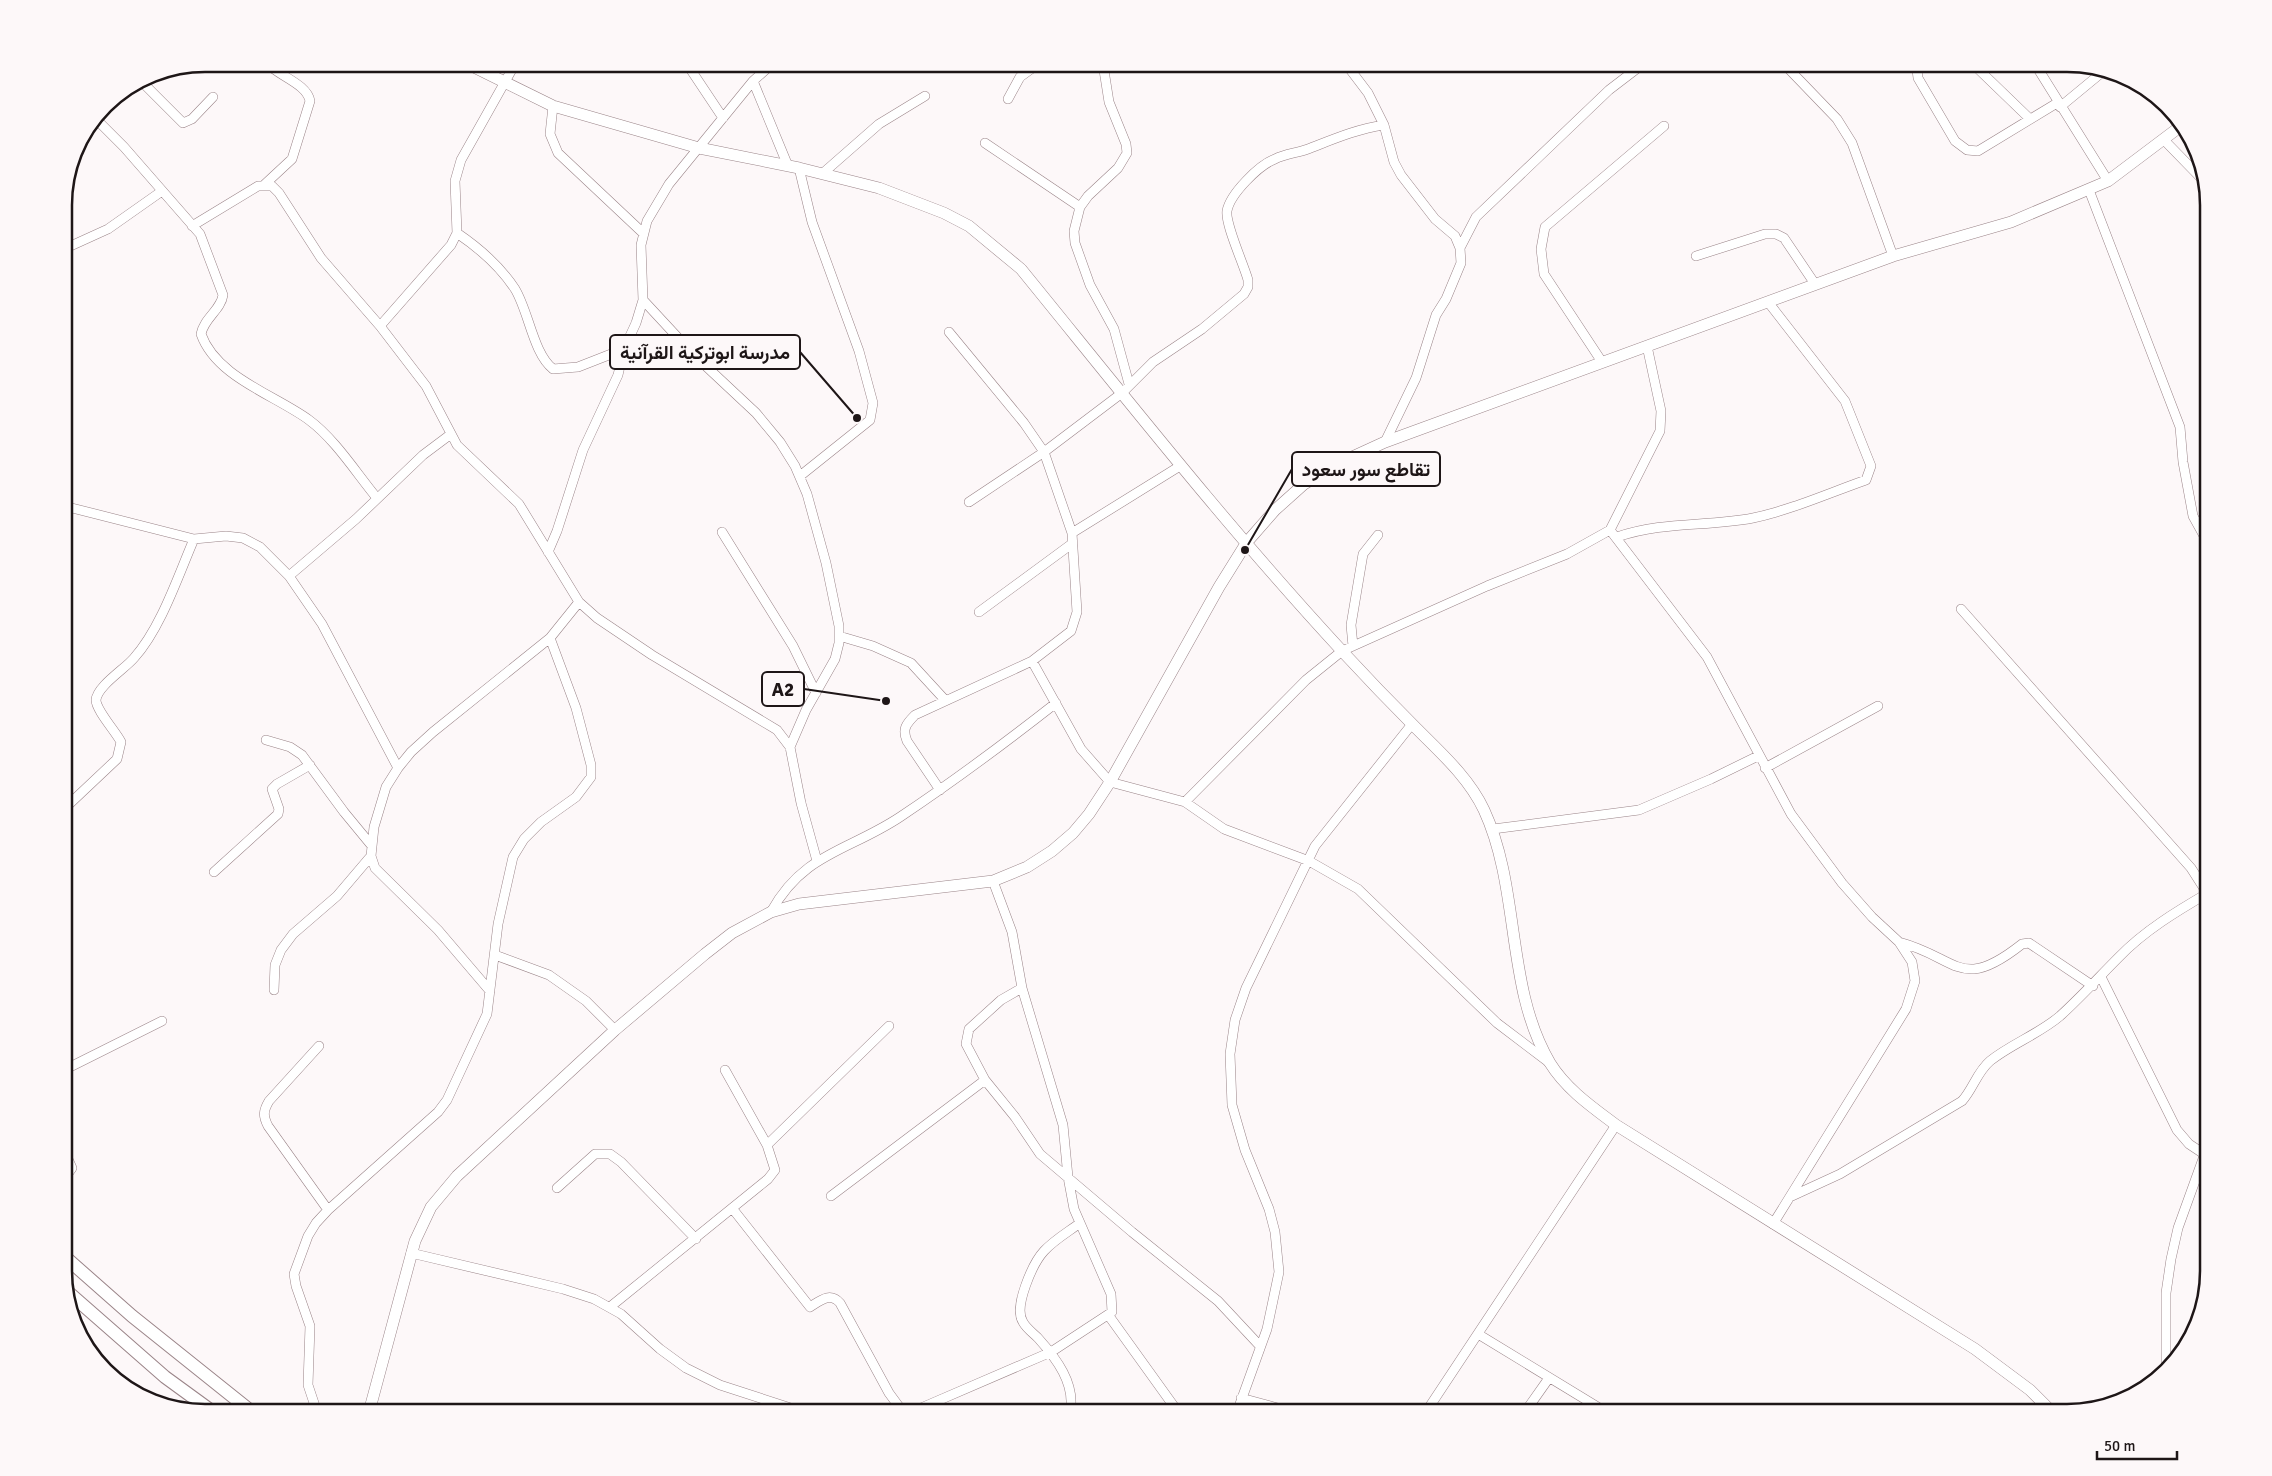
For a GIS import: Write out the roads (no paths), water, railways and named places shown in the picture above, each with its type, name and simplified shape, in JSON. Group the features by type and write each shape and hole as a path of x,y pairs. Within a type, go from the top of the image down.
{"main road":[{"path":"73,1264 132,1316 242,1404"},
{"path":"76,1299 165,1378 201,1403"}],"street":[{"path":"264,185 292,159 310,101 306,91 278,73"},
{"path":"486,73 552,106 699,148 793,167 879,188 944,213 969,226 1021,269 1125,389 1180,466 1342,651 1472,788 1493,829 1501,856 1522,980 1530,1015 1551,1064"},
{"path":"380,326 451,245 456,232 454,212 457,171 461,160 510,73"},
{"path":"692,73 722,118"},
{"path":"1008,99 1020,77 1026,73"},
{"path":"1353,73 1368,93 1384,125 1394,162 1400,175 1435,219 1455,236 1460,248 1461,263 1434,322 1416,378 1385,442"},
{"path":"1460,248 1476,217 1609,90 1631,73"},
{"path":"1793,73 1837,119 1852,143 1893,256"},
{"path":"1917,73 1918,78 1955,141 1967,150 1978,151 2059,105 2097,76"},
{"path":"1982,73 2030,120"},
{"path":"2040,73 2108,181"},
{"path":"548,552 557,531 583,450 618,375 624,349 636,323 643,300 643,233 669,184 722,118 761,74"},
{"path":"1104,74 1109,102 1126,144 1127,153 1124,161 1118,168 1088,196 1080,207 1074,231 1075,244 1092,291 1114,329 1125,389"},
{"path":"753,81 793,167 859,352 873,403 870,420 800,476"},
{"path":"147,87 183,123 192,119 213,97"},
{"path":"822,174 879,124 925,96"},
{"path":"552,106 550,134 558,153 643,233"},
{"path":"101,124 124,147 200,234 223,295 222,301 202,326 201,334 203,340 213,355 234,373 310,421 341,453 377,498"},
{"path":"969,502 1044,452 1125,389 1152,362 1230,306 1248,288 1248,280 1228,223 1227,212 1230,203 1256,170 1274,159 1342,135 1362,128 1384,125"},
{"path":"1602,362 1544,274 1541,249 1545,227 1664,126"},
{"path":"371,1404 411,1253 422,1223 441,1194 506,1130 615,1030 732,933 771,912 799,904 840,898 951,888 993,881 1027,867 1052,851 1073,833 1089,814 1110,782 1219,587 1247,542 1275,510 1304,484 1337,464 1385,442 1893,256 2011,222 2108,181 2176,130"},
{"path":"2164,140 2194,171"},
{"path":"985,143 1080,207"},
{"path":"192,226 258,186 272,186 279,193 321,258 380,326 426,386 457,445 469,459 519,504 579,602 597,618 652,655 776,730 790,748 801,803 817,860"},
{"path":"2089,190 2180,427 2183,462 2194,516 2200,528"},
{"path":"73,245 108,230 162,191"},
{"path":"456,232 495,264 515,290 542,355 553,369 578,367 624,349"},
{"path":"1696,256 1765,234 1776,234 1784,238 1815,284"},
{"path":"643,300 694,355 756,413 780,442 800,476 807,494 826,563 839,636 835,659 816,693 790,748"},
{"path":"1185,802 1306,680 1342,651 1487,586 1613,534 1670,524 1754,518 1866,480 1871,466 1846,401 1768,302"},
{"path":"940,790 904,734 905,726 915,715 1032,661 1070,631 1076,622 1078,592 1072,534 1044,452 949,332"},
{"path":"1613,534 1660,431 1661,410 1647,346"},
{"path":"289,576 356,519 423,455 451,434"},
{"path":"1072,534 1180,466"},
{"path":"73,508 194,539 226,536 244,538 260,547 289,576 322,624 398,768"},
{"path":"722,532 793,646 816,693"},
{"path":"1353,646 1351,625 1363,554 1378,534"},
{"path":"1613,534 1645,579 1707,657 1758,756 1791,814 1842,883 1872,917 1900,942 1912,962 1915,982 1906,1009 1773,1224"},
{"path":"73,801 117,759 121,742 98,706 98,694 116,674 134,659 145,644 158,621 194,539"},
{"path":"978,612 1073,543"},
{"path":"490,990 438,930 375,868 372,851 374,827 386,787 411,752 433,732 550,638 579,602"},
{"path":"1961,609 2191,868 2200,881"},
{"path":"839,636 873,646 911,663 946,700"},
{"path":"314,1404 308,1385 310,1326 296,1286 294,1274 308,1236 316,1223 328,1210 438,1112 447,1100 488,1014 498,924 513,857 524,839 541,822 576,797 591,778 591,764 576,708 550,638"},
{"path":"1032,661 1080,748 1110,782 1185,802 1224,829 1309,861 1358,889 1497,1023 1551,1064 1577,1095 1616,1125 1975,1349 2030,1390 2044,1404"},
{"path":"771,912 779,897 798,875 817,860 897,819 974,767 1056,703"},
{"path":"1765,768 1878,706"},
{"path":"1240,1404 1274,1300 1279,1272 1279,1250 1269,1209 1245,1150 1232,1105 1230,1069 1235,1020 1246,988 1322,836 1412,724"},
{"path":"266,740 290,747 302,755 372,851"},
{"path":"1493,829 1639,810 1711,779 1758,756"},
{"path":"214,872 278,814 279,809 272,789 277,784 310,765"},
{"path":"274,990 276,966 281,950 293,934 337,896 372,851"},
{"path":"930,1404 1050,1352 1109,1316 1113,1306 1111,1294 1074,1208 1068,1177 1063,1125 1022,988 1012,932 993,881"},
{"path":"1790,1197 1840,1174 1962,1101 1970,1092 1976,1077 1990,1061 2058,1018 2093,986 2120,956 2156,926 2200,898"},
{"path":"1900,942 1924,948 1948,964 1964,970 1989,966 2022,944 2028,943 2093,986"},
{"path":"495,955 555,979 586,1001 615,1030"},
{"path":"2101,977 2177,1130 2189,1144 2200,1151"},
{"path":"1022,988 995,1005 969,1029 966,1044 986,1080 1016,1117 1040,1154 1132,1232 1218,1301 1260,1346"},
{"path":"73,1066 162,1021"},
{"path":"767,1145 889,1026"},
{"path":"319,1046 269,1101 263,1117 328,1210"},
{"path":"610,1306 696,1239 768,1179 775,1170 767,1145 725,1070"},
{"path":"831,1196 986,1080"},
{"path":"1431,1404 1616,1125"},
{"path":"557,1188 595,1154 610,1154 621,1162 696,1239"},
{"path":"2166,1358 2166,1293 2171,1259 2178,1228 2200,1165"},
{"path":"732,1208 810,1307 831,1296 835,1297 889,1394 897,1404"},
{"path":"1070,1404 1071,1392 1066,1377 1050,1352 1022,1321 1022,1302 1026,1283 1043,1252 1080,1223"},
{"path":"411,1253 563,1290 610,1306 686,1368 720,1385 778,1404"},
{"path":"1109,1316 1172,1404"},
{"path":"1478,1334 1593,1404"},
{"path":"1531,1404 1549,1378"},
{"path":"1242,1398 1263,1404"}],"place":[{"name":"مدرسة ابوتركية القرآنية","path":"857,418"},
{"name":"تقاطع سور سعود","path":"1245,550"},
{"name":"A2","path":"886,701"}]}
